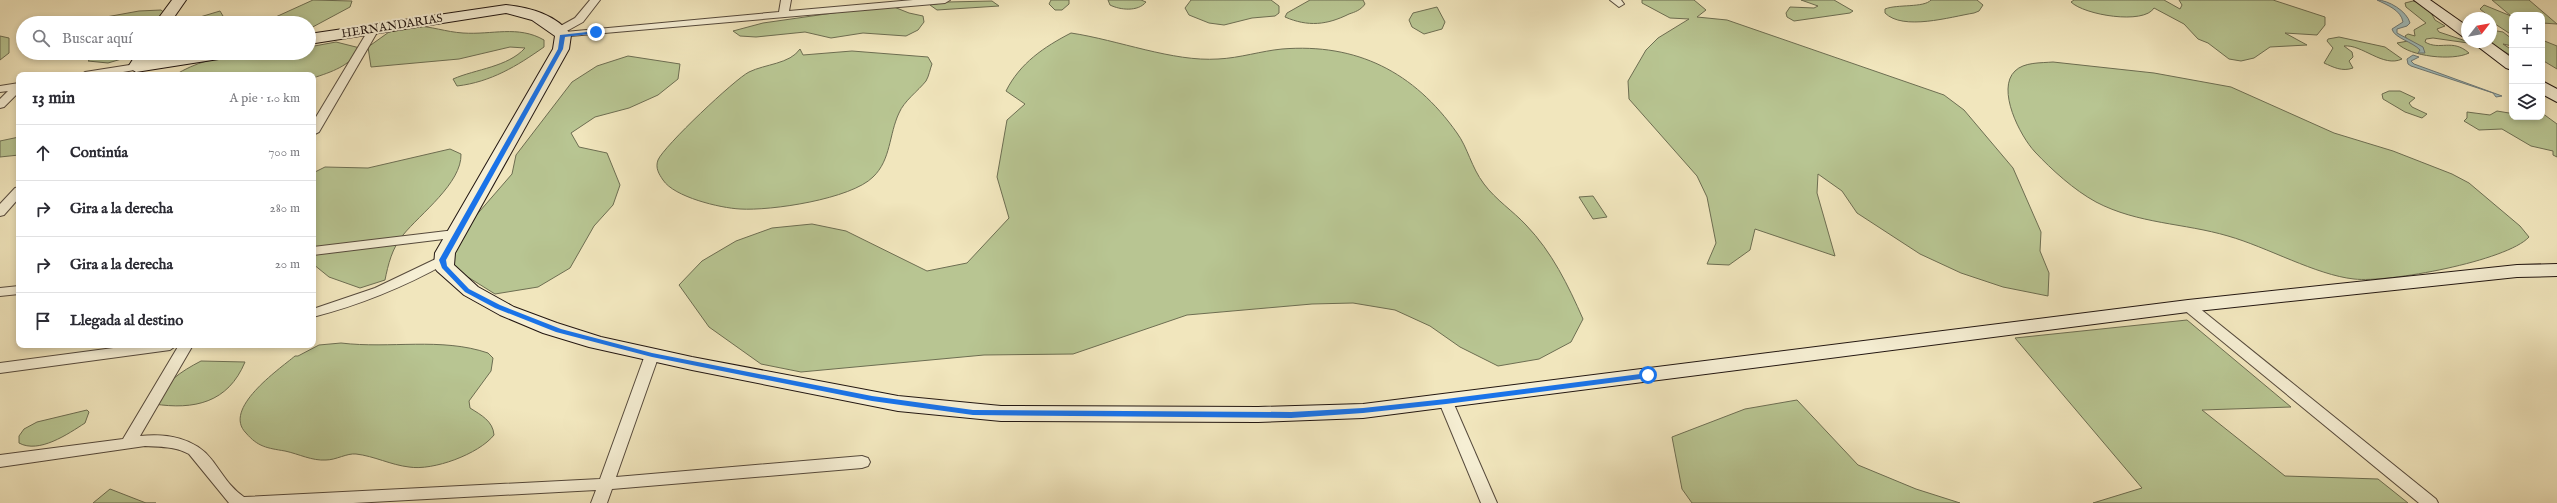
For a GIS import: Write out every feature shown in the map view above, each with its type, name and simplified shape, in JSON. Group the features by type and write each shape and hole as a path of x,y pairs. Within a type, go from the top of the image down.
{"street":[{"path":"167,16 179,0"},
{"path":"561,33 578,20 595,0"},
{"path":"784,15 786,0"},
{"path":"561,33 945,0"},
{"path":"2421,0 2461,29"},
{"name":"HERNANDARIAS","path":"316,38 506,9 522,11 550,24 561,33"},
{"path":"316,127 374,29"},
{"path":"316,312 375,294 416,275 442,260 561,49 561,33"},
{"path":"2488,48 2509,63"},
{"path":"127,72 136,67 140,60"},
{"path":"104,72 180,60"},
{"path":"0,89 16,86"},
{"path":"2545,88 2557,97"},
{"path":"0,105 16,89"},
{"path":"0,212 16,194"},
{"path":"316,251 456,234"},
{"path":"442,260 444,267 463,286 497,307 559,330 652,355 872,398 973,412 1291,415 1363,411 1446,402 2188,306 2517,271 2557,270"},
{"path":"0,292 16,290"},
{"path":"2188,306 2430,503"},
{"path":"0,368 148,348"},
{"path":"128,444 184,348"},
{"path":"599,503 652,355"},
{"path":"1446,402 1489,503"},
{"path":"0,461 128,444 168,442 194,450 232,498 241,503 322,501 605,484 862,462"}],"green space":[{"path":"313,0 352,1 350,7 316,25 316,16 278,16"},
{"path":"1051,0 1069,0 1069,4 1062,10 1055,10 1049,4"},
{"path":"1108,0 1141,0 1146,2 1134,9 1124,9 1110,5"},
{"path":"1191,0 1271,0 1279,6 1279,13 1275,16 1252,18 1224,25 1209,23 1189,15 1185,8"},
{"path":"1310,0 1363,0 1365,4 1356,12 1333,21 1310,23 1285,17 1287,13"},
{"path":"1642,0 1694,0 1706,10 1697,17 1727,20 1944,95 1964,110 2013,168 2041,232 2040,251 2049,273 2048,296 2003,287 1961,273 1920,254 1857,213 1842,191 1818,174 1817,193 1835,256 1755,229 1750,250 1729,265 1707,264 1716,243 1707,197 1697,176 1629,99 1628,81 1646,50 1658,38 1689,19 1670,18 1642,3"},
{"path":"1801,0 1834,0 1853,11 1850,13 1794,21 1787,17 1786,13 1790,7 1814,8 1818,6"},
{"path":"1931,0 1977,0 1983,5 1979,11 1974,13 1940,20 1915,22 1903,21 1893,18 1885,13 1885,9 1923,4"},
{"path":"2074,0 2164,0 2180,9 2182,5 2179,0 2273,0 2325,17 2325,25 2317,35 2285,33 2307,45 2270,47 2254,58 2241,61 2229,59 2208,43 2198,39 2184,24 2154,8 2148,13 2139,16 2114,16 2088,11 2078,7 2071,2"},
{"path":"2492,0 2529,0 2543,12 2509,12 2509,14"},
{"path":"992,1 999,6 937,10 930,5 947,2"},
{"path":"2413,1 2424,6 2429,10 2435,20 2445,26 2437,29 2439,32 2461,39 2461,42 2433,38 2426,39 2425,42 2436,45 2457,46 2469,53 2453,57 2443,57 2411,52 2403,48 2397,43 2408,41 2405,36 2408,34 2415,36 2414,30 2426,23 2406,7 2405,3"},
{"path":"889,5 909,13 923,16 924,22 918,30 906,36 863,33 831,38 805,32 756,37 740,36 733,31 763,23"},
{"path":"2484,5 2509,15 2509,33 2497,25 2497,12 2484,12 2480,9"},
{"path":"1437,7 1445,22 1442,29 1424,34 1412,27 1409,20 1413,13"},
{"path":"161,10 166,14 163,16 112,16 139,11"},
{"path":"220,11 223,16 203,16"},
{"path":"2545,14 2557,24 2545,23"},
{"path":"414,26 463,33 524,33 534,35 544,40 544,47 514,67 492,77 457,86 453,79 501,64 525,48 510,47 459,59 371,67 368,47 389,32"},
{"path":"2497,31 2503,32 2509,37 2509,45 2503,44 2509,48 2509,54 2497,47"},
{"path":"1071,33 1164,54 1201,59 1218,59 1282,49 1309,48 1335,51 1359,57 1382,66 1403,78 1422,93 1440,112 1461,139 1476,171 1484,184 1535,235 1559,269 1583,319 1571,342 1539,359 1498,366 1460,347 1430,326 1395,310 1353,303 1312,304 1187,315 1073,354 984,355 801,372 761,364 709,327 679,285 702,261 736,241 772,228 812,224 846,231 927,271 967,263 1009,218 997,177 1007,120 1025,104 1006,91 1018,72 1026,64 1042,50"},
{"path":"0,36 9,38 9,53 0,60"},
{"path":"2339,37 2385,47 2402,59 2395,61 2387,60 2358,48 2344,46 2352,52 2353,57 2349,61 2353,68 2341,69 2324,63 2333,48 2327,41 2328,39"},
{"path":"2545,41 2557,46 2557,69 2545,62"},
{"path":"336,42 360,48 346,64 340,68 316,77 316,72 181,72 210,60 316,60 316,46"},
{"path":"800,49 803,55 852,51 928,57 932,64 926,81 901,109 883,163 873,177 862,185 847,192 829,197 790,206 754,209 731,208 710,204 677,192 663,180 657,168 658,160 663,152 700,113 741,77 755,69 784,61 796,54"},
{"path":"628,56 680,64 678,79 658,95 629,108 595,117 571,133 579,147 607,153 620,185 613,205 594,226 570,268 538,287 495,294 447,264 453,242 512,174 516,155 572,82 597,66"},
{"path":"89,60 118,60 108,63 88,61"},
{"path":"2053,62 2154,73 2231,87 2334,133 2393,151 2452,174 2469,183 2520,226 2529,237 2517,246 2473,262 2393,278 2354,279 2308,267 2228,236 2128,215 2096,202 2080,192 2064,179 2029,145 2017,124 2009,100 2008,89 2010,79 2015,71 2028,64"},
{"path":"2389,91 2400,91 2415,98 2409,103 2412,107 2427,114 2422,118 2405,112 2383,99 2382,94"},
{"path":"2497,111 2509,113 2509,120 2545,120 2545,115 2557,124 2557,157 2553,155 2553,151 2531,146 2502,129 2479,130 2464,121 2467,118 2467,112 2490,115"},
{"path":"16,138 16,155 0,157 0,141"},
{"path":"450,149 461,154 455,176 448,187 399,240 391,257 385,280 360,288 329,277 316,266 316,172 325,167 368,168"},
{"path":"1593,196 1607,217 1593,219 1579,197"},
{"path":"2187,320 2291,407 2202,410 2285,476 2378,479 2408,503 2093,503 2142,488 2015,338"},
{"path":"341,343 378,345 434,344 470,348 488,353 493,358 491,371 469,401 470,408 489,422 494,435 478,449 467,455 442,464 419,468 402,466 356,454 330,460 321,460 263,446 250,438 241,423 241,413 246,402 266,380 295,356 316,348 319,345"},
{"path":"201,361 245,362 238,376 229,387 208,401 183,406 154,404 158,396 174,378 186,369"},
{"path":"1797,400 1858,465 1916,489 1960,503 1692,503 1682,489 1672,437 1745,409"},
{"path":"87,410 89,412 85,423 62,437 35,446 27,446 19,443 19,436 24,429 37,422"},
{"path":"110,489 146,503 93,503"}],"water":[{"path":"2377,0 2391,4 2405,14 2410,23 2407,26 2397,29 2397,33 2423,47 2425,53 2418,53 2420,50 2417,47 2393,32 2392,29 2403,22 2400,14 2393,8"},
{"path":"2413,55 2419,57 2411,61 2414,64 2502,96 2496,97 2493,93 2411,66 2408,64 2407,59"}],"route":[{"path":"596,32 563,35 564,41 561,49 442,260 444,267 454,279 467,290 497,307 559,330 594,341 652,355 872,398 973,412 1228,416 1291,415 1363,411 1446,402 1648,375"}]}
